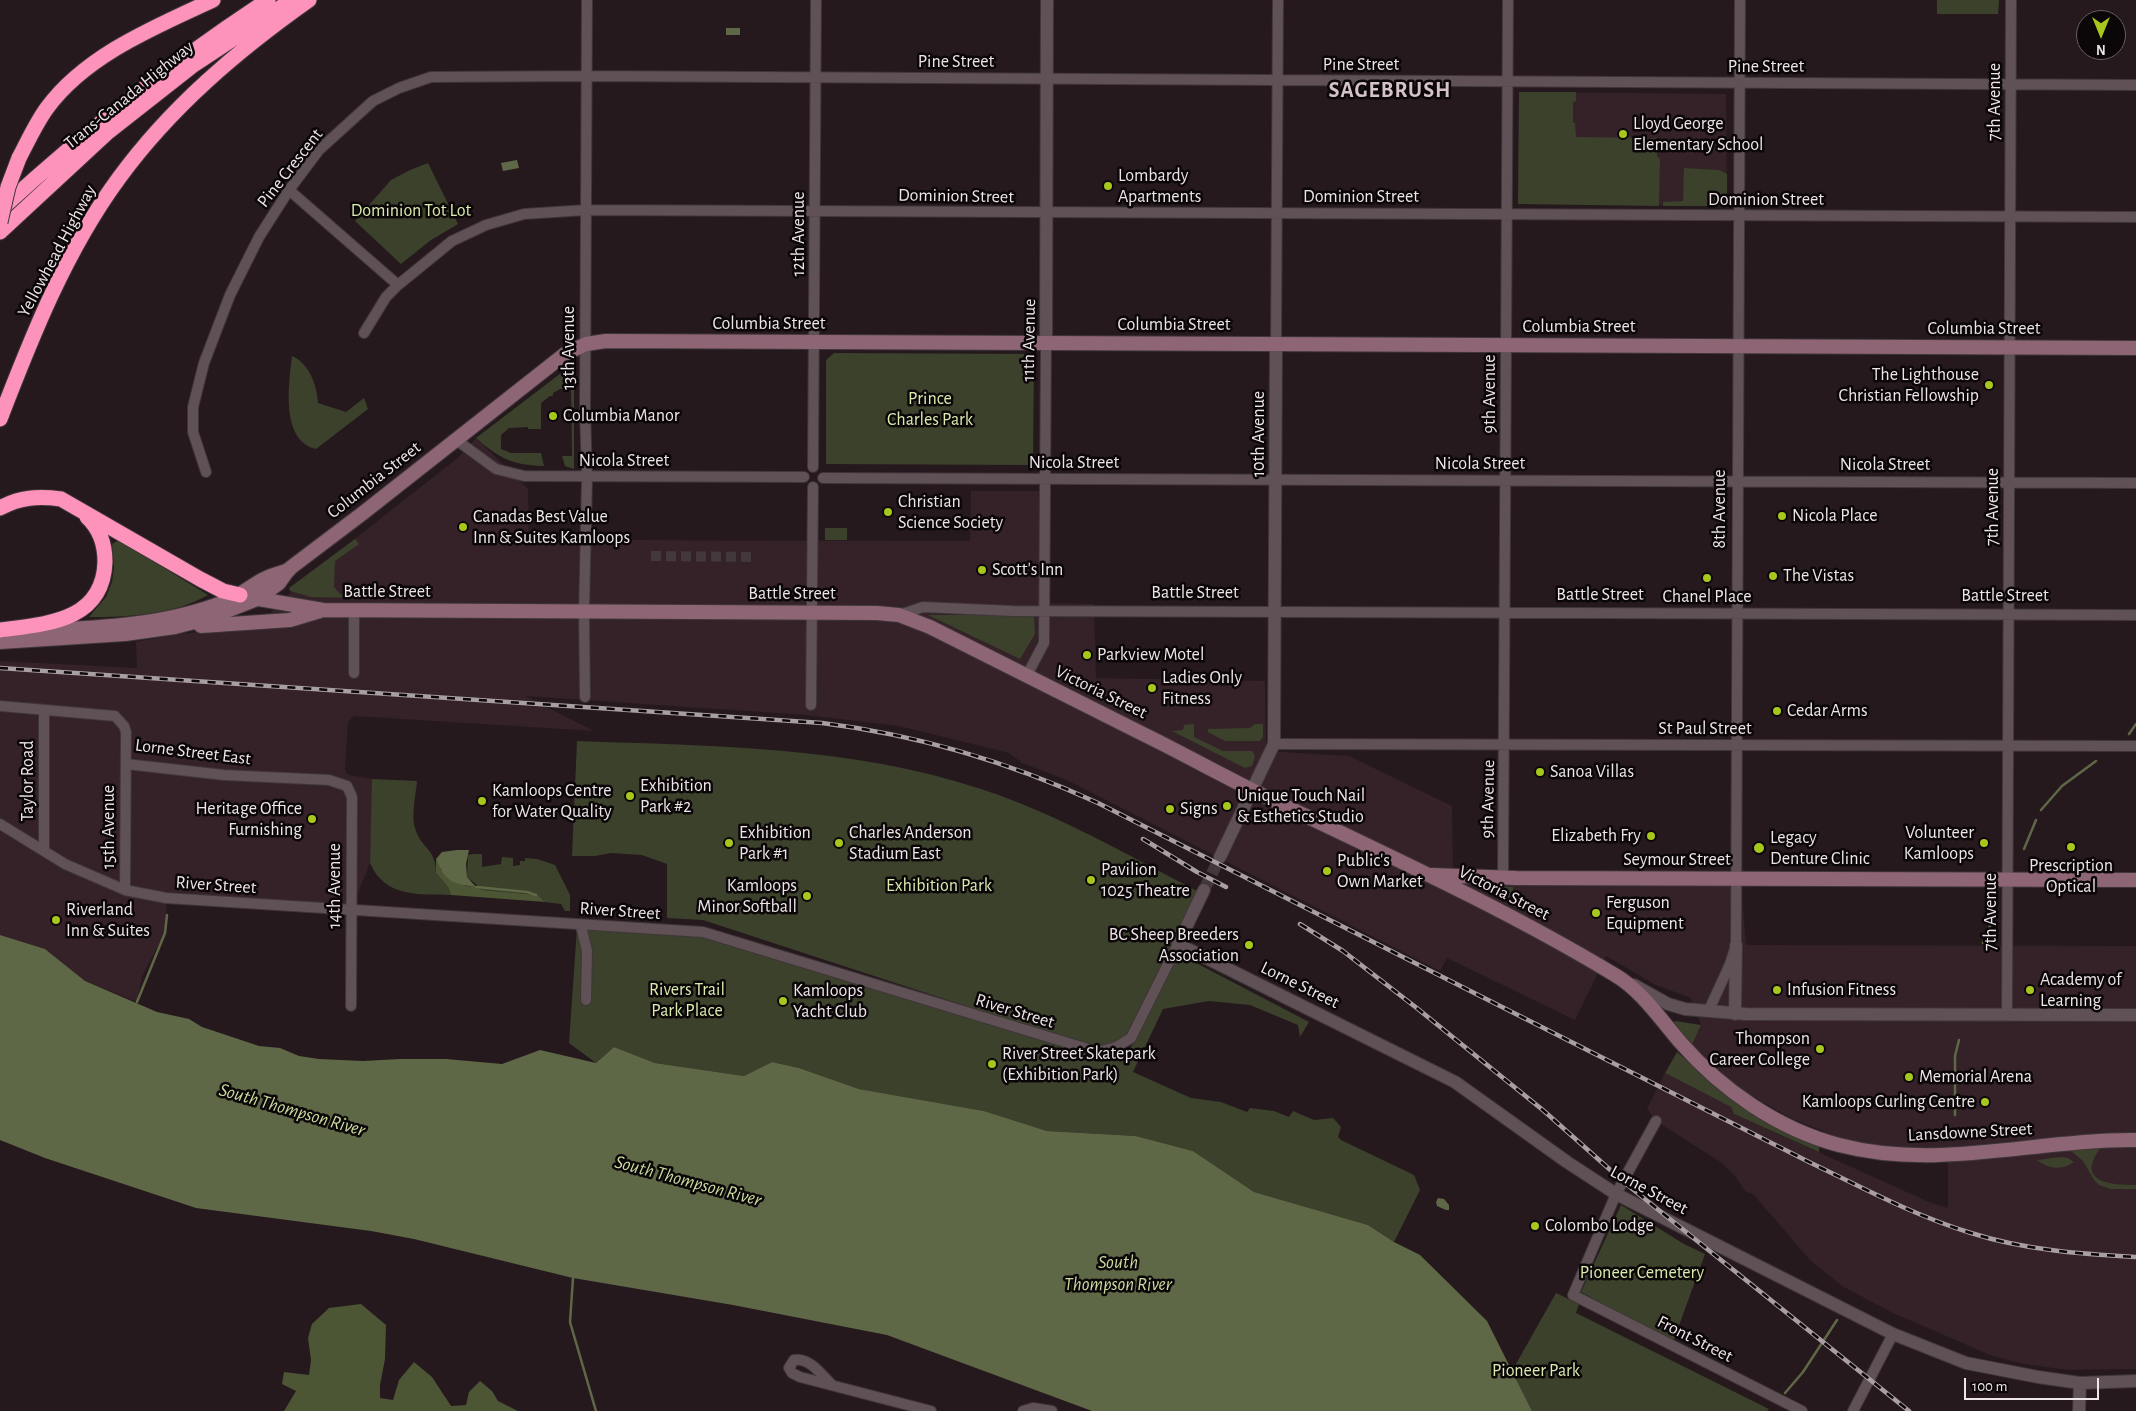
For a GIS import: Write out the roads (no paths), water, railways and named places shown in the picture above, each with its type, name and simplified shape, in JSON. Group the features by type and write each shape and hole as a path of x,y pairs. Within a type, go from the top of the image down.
{"highway":[{"path":"0,222 8,187 32,130 48,107 71,82 104,56 155,27 212,0"},
{"name":"Trans-Canada Highway","path":"0,210 137,92 219,32 268,0"},
{"name":"Trans-Canada Highway","path":"0,232 108,132 192,66 292,0"},
{"name":"Yellowhead Highway","path":"0,419 45,310 92,219 118,179 150,138 191,94 220,67 309,0"},
{"path":"0,508 12,501 38,496 61,498 200,579 224,591 240,595"},
{"path":"0,631 55,622 75,615 88,604 97,591 105,570 102,538 95,524 79,509"}],"main road":[{"name":"Columbia Street","path":"257,599 279,582 289,569 565,354 586,344 606,341 2136,348"},
{"name":"Columbia Street","path":"240,595 264,579 289,569"},
{"name":"Battle Street","path":"240,595 323,610 354,611 812,612 877,613 899,616"},
{"path":"0,631 57,630 143,622 202,610 240,595"},
{"path":"175,627 206,619 257,599"},
{"path":"0,642 125,634 175,627 290,620 323,610"},
{"name":"Victoria Street","path":"899,616 930,627 1253,790 1429,875 1568,947 1627,982"},
{"name":"Seymour Street","path":"1429,875 1503,878 2136,880"},
{"name":"Lansdowne Street","path":"1627,982 1706,1069 1745,1101 1786,1125 1836,1144 1888,1154 1948,1156 2077,1143 2136,1140"}],"street":[{"name":"13th Avenue","path":"585,697 587,0"},
{"name":"12th Avenue","path":"813,467 816,277 816,0"},
{"name":"11th Avenue","path":"1027,676 1044,643 1047,0"},
{"name":"10th Avenue","path":"1220,857 1274,744 1278,0"},
{"name":"9th Avenue","path":"1503,878 1508,0"},
{"name":"8th Avenue","path":"1708,1012 1727,972 1736,944 1737,346 1740,0"},
{"name":"7th Avenue","path":"2007,1014 2011,0"},
{"name":"Pine Street","path":"586,76 2136,85"},
{"name":"Pine Crescent","path":"206,472 194,432 193,407 204,363 230,295 255,245 289,190 320,150 373,101 399,88 431,77 586,76"},
{"path":"289,190 398,285"},
{"name":"Dominion Street","path":"364,333 386,297 452,241 486,225 524,214 586,210 2136,217"},
{"name":"Nicola Street","path":"455,439 488,465 504,472 524,476 587,478 804,477"},
{"path":"813,467 820,470 823,478 820,484 813,487 805,483 804,477 806,471 813,467"},
{"name":"Nicola Street","path":"823,478 2136,482"},
{"path":"811,705 813,487"},
{"name":"Battle Street","path":"899,616 924,607 1043,611 2136,616"},
{"path":"354,611 354,673"},
{"name":"Lorne Street East","path":"0,706 115,716 124,726 126,732 126,764 224,775 329,780"},
{"name":"Taylor Road","path":"44,710 44,851"},
{"name":"St Paul Street","path":"1274,744 2136,746"},
{"name":"15th Avenue","path":"125,890 126,764"},
{"name":"14th Avenue","path":"329,780 347,786 352,797 351,1006"},
{"name":"River Street","path":"0,824 65,864 125,890 166,898 582,926 703,932 1098,1052 1116,1047 1131,1038 1178,944"},
{"path":"1178,944 1204,890"},
{"path":"582,926 587,951 586,1000"},
{"name":"Lorne Street","path":"1178,944 1455,1082 1566,1162 1616,1194 1893,1334 1966,1363 2038,1377 2080,1383 2136,1381"},
{"path":"1735,1014 1736,944"},
{"name":"Victoria Street","path":"1627,982 1668,1004 1708,1012 1735,1014 2136,1015"},
{"path":"1616,1194 1656,1121"},
{"name":"Front Street","path":"1616,1194 1573,1295 1802,1411"},
{"path":"1853,1411 1893,1334"},
{"path":"2079,1411 2080,1383"},
{"path":"831,1384 931,1411"},
{"path":"1023,1411 1033,1408 1052,1411"}],"water":[{"path":"726,28 740,28 740,35 726,35"},
{"path":"517,160 519,168 503,171 501,163"},
{"path":"469,850 466,864 467,877 476,887 455,883 446,877 439,866 436,859 442,852"},
{"name":"South Thompson River","path":"0,935 45,949 85,981 157,1012 189,1019 202,1027 259,1046 280,1048 299,1056 363,1061 446,1059 502,1064 540,1050 596,1063 614,1047 655,1063 744,1076 772,1062 799,1068 859,1089 984,1111 1047,1131 1136,1136 1193,1151 1254,1192 1368,1225 1394,1242 1420,1255 1487,1321 1532,1411 1092,1411 887,1335 733,1305 573,1278 414,1239 371,1231 196,1208 45,1158 0,1140"},
{"path":"1438,1198 1444,1199 1449,1205 1449,1210 1437,1206"}],"waterway":[{"path":"2129,734 2136,724"},
{"path":"2041,810 2062,786 2096,761"},
{"path":"2024,849 2036,820"},
{"path":"476,887 527,892 536,895"},
{"path":"137,1002 165,933 167,915"},
{"path":"1983,943 1990,926"},
{"path":"1955,1115 1955,1056 1959,1040"},
{"path":"573,1278 570,1322 596,1411"},
{"path":"1785,1393 1803,1372 1837,1320"}],"tunnel":[{"path":"651,556 756,557"},
{"path":"1204,890 1220,857"}],"railway":[{"path":"0,668 822,723 894,735 963,752 1031,775 1098,803 1811,1163 1909,1210 1950,1226 2011,1244 2074,1253 2136,1257"},
{"path":"1143,839 1197,872"},
{"path":"1199,873 1226,887"},
{"path":"1300,924 1343,951 1418,1009 1544,1111 1625,1183 1909,1411"}],"place":[{"name":"Lloyd George Elementary School","path":"1623,134"},
{"name":"Lombardy Apartments","path":"1108,186"},
{"name":"The Lighthouse Christian Fellowship","path":"1989,385"},
{"name":"Columbia Manor","path":"553,416"},
{"name":"Christian Science Society","path":"888,512"},
{"name":"Nicola Place","path":"1782,516"},
{"name":"Canadas Best Value Inn & Suites Kamloops","path":"463,527"},
{"name":"Scott's Inn","path":"982,570"},
{"name":"The Vistas","path":"1773,576"},
{"name":"Chanel Place","path":"1707,578"},
{"name":"Parkview Motel","path":"1087,655"},
{"name":"Ladies Only Fitness","path":"1152,688"},
{"name":"Cedar Arms","path":"1777,711"},
{"name":"Sanoa Villas","path":"1540,772"},
{"name":"Exhibition Park #2","path":"630,796"},
{"name":"Kamloops Centre for Water Quality","path":"482,801"},
{"name":"Unique Touch Nail & Esthetics Studio","path":"1227,806"},
{"name":"Signs","path":"1170,809"},
{"name":"Heritage Office Furnishing","path":"312,819"},
{"name":"Elizabeth Fry","path":"1651,836"},
{"name":"Exhibition Park #1","path":"729,843"},
{"name":"Charles Anderson Stadium East","path":"839,843"},
{"name":"Volunteer Kamloops","path":"1984,843"},
{"name":"Prescription Optical","path":"2071,847"},
{"name":"Legacy Denture Clinic","path":"1759,848"},
{"name":"Public's Own Market","path":"1327,871"},
{"name":"Pavilion 1025 Theatre","path":"1091,880"},
{"name":"Kamloops Minor Softball","path":"807,896"},
{"name":"Ferguson Equipment","path":"1596,913"},
{"name":"Riverland Inn & Suites","path":"56,920"},
{"name":"BC Sheep Breeders Association","path":"1249,945"},
{"name":"Infusion Fitness","path":"1777,990"},
{"name":"Academy of Learning","path":"2030,990"},
{"name":"Kamloops Yacht Club","path":"783,1001"},
{"name":"Thompson Career College","path":"1820,1049"},
{"name":"River Street Skatepark (Exhibition Park)","path":"992,1064"},
{"name":"Memorial Arena","path":"1909,1077"},
{"name":"Kamloops Curling Centre","path":"1985,1102"},
{"name":"Colombo Lodge","path":"1535,1226"}],"district":[{"name":"SAGEBRUSH","path":"1390,90"}],"park label":[{"name":"Dominion Tot Lot","path":"411,211"},
{"name":"Prince Charles Park","path":"930,409"},
{"name":"Exhibition Park","path":"939,886"},
{"name":"Rivers Trail Park Place","path":"687,1000"},
{"name":"Pioneer Cemetery","path":"1642,1273"},
{"name":"Pioneer Park","path":"1536,1371"}]}
